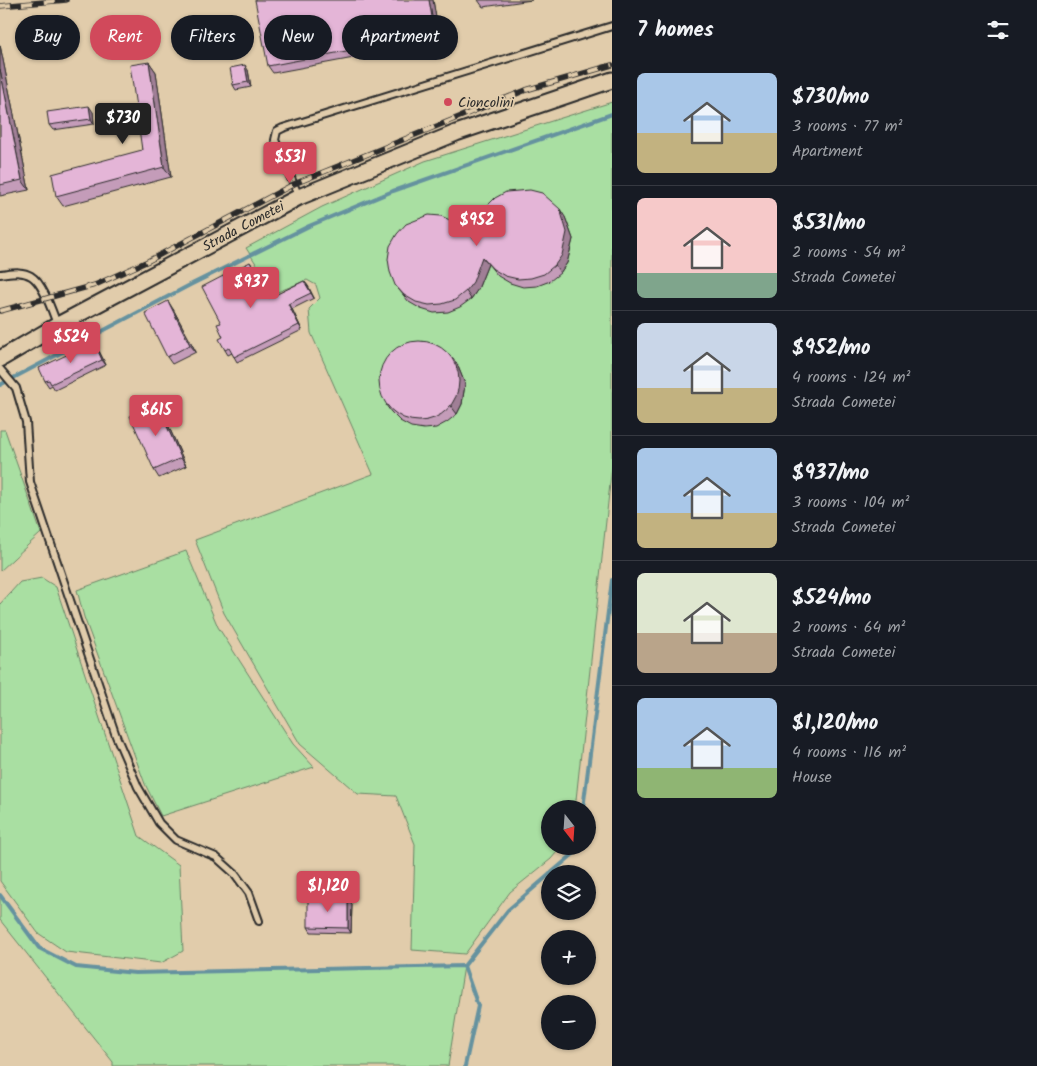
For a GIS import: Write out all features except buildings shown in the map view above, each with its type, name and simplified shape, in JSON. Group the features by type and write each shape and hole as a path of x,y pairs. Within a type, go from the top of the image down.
{"street":[{"name":"Strada Cometei","path":"0,359 58,325 299,197 456,133 612,80"}],"lane":[{"path":"299,197 275,140 277,132 283,128 612,26"},
{"path":"0,274 20,272 32,276 48,298 58,325"},
{"path":"0,368 16,388 26,422 30,482 116,736 138,787 159,822 176,840 216,857 235,874 249,893 259,921"}],"green space":[{"path":"612,102 612,465 576,800 541,800 541,855 554,855 510,892 465,954 412,950 415,844 396,796 358,794 300,744 224,613 195,540 373,474 311,333 309,309 320,298 316,285 307,280 275,293 246,248 322,207 425,161"},
{"path":"0,430 5,430 41,533 0,571"},
{"path":"186,551 218,627 293,744 314,767 161,816 145,784 84,617 77,590"},
{"path":"42,578 56,587 139,836 179,865 183,951 161,963 66,952 38,933 0,881 0,604 20,582"},
{"path":"0,895 39,948 76,967 135,973 464,966 448,1066 113,1066 113,1062 0,920"}],"waterway":[{"path":"0,385 190,285 309,226 393,191 612,114"},
{"path":"584,800 612,580"},
{"path":"560,865 572,855"},
{"path":"464,966 508,910 541,882"},
{"path":"0,895 39,948 76,967 135,973 464,966 478,1006 465,1066"}],"railway":[{"path":"0,6 66,0"},
{"path":"0,311 95,285 148,261 294,184 526,90 612,65"}],"place":[{"name":"Cioncolini","path":"448,102"}]}
